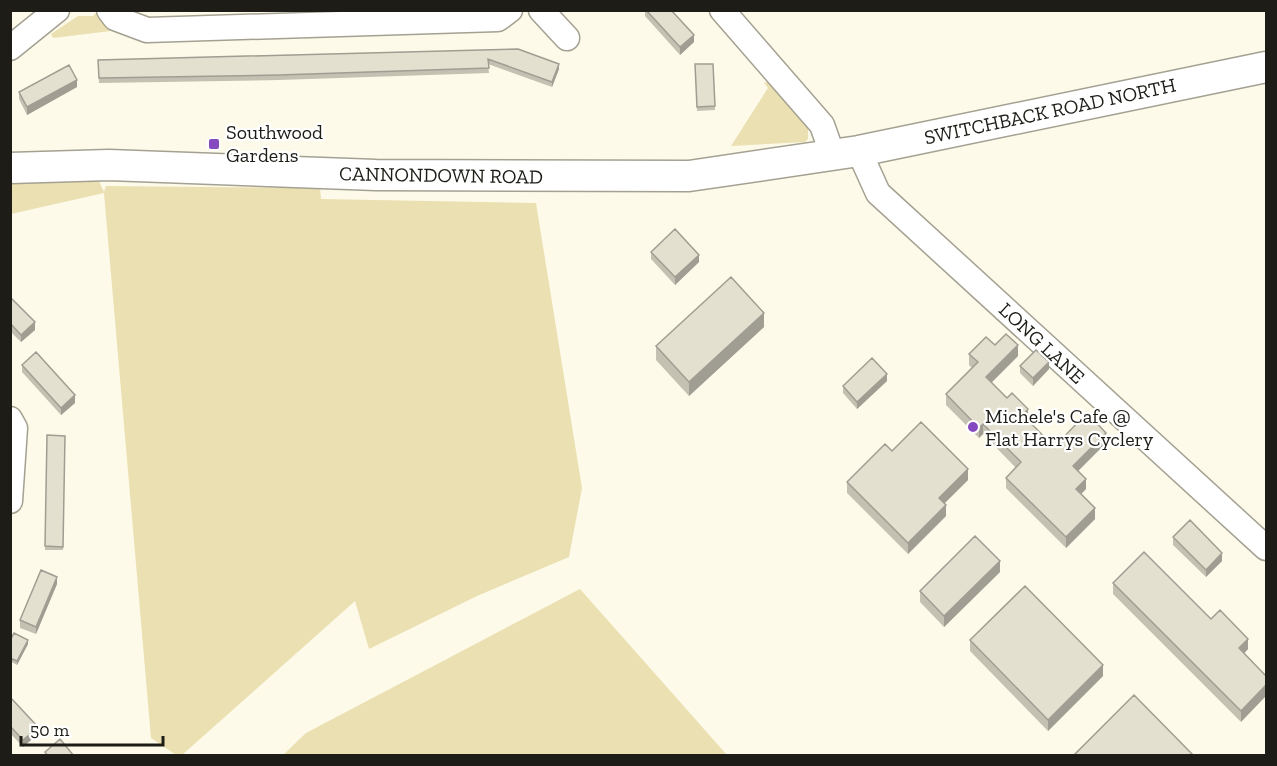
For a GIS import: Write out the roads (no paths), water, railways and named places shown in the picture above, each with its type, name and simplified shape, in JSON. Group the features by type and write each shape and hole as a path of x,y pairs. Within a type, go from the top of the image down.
{"main road":[{"name":"SWITCHBACK ROAD NORTH","path":"846,153 1266,66"},
{"name":"CANNONDOWN ROAD","path":"10,168 109,165 376,175 689,176 846,153"}],"street":[{"path":"10,48 57,10"},
{"path":"109,10 115,18 147,30 498,19 510,10"},
{"path":"541,10 567,38"},
{"name":"LONG LANE","path":"722,10 878,193 1266,548"},
{"path":"10,418 15,428 10,501"}],"place":[{"name":"Southwood Gardens","path":"214,144"},
{"name":"Michele's Cafe @ Flat Harrys Cyclery","path":"973,427"}]}
